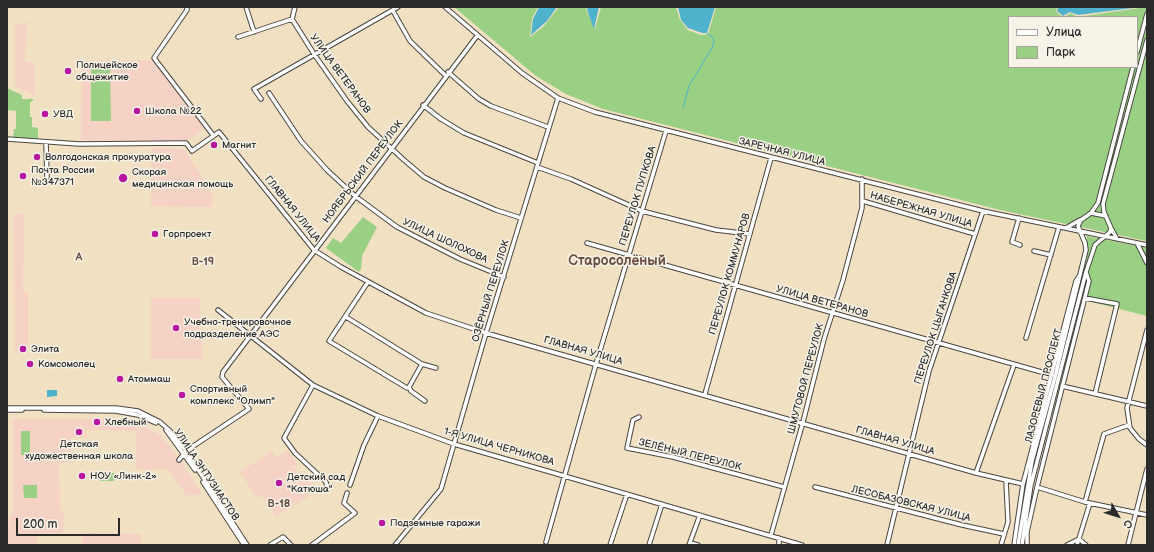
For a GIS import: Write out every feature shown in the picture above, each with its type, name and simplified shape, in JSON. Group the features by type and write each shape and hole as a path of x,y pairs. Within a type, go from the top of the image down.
{"street":[{"path":"7,139 115,144 186,143 192,151 213,135 154,58 187,10 187,7"},
{"path":"246,7 254,32"},
{"path":"238,37 292,19 295,7"},
{"path":"261,99 254,89 398,7"},
{"name":"ЗАРЕЧНАЯ УЛИЦА","path":"445,7 522,73 558,98 595,112 771,158 862,179 982,211 1147,245"},
{"path":"393,11 410,41 447,74 479,99 491,106 548,127"},
{"path":"1138,48 1147,14"},
{"name":"УЛИЦА ВЕТЕРАНОВ","path":"292,19 314,54 347,101 368,127 424,177 490,208 521,218"},
{"name":"НОЯБРЬСКИЙ ПЕРЕУЛОК","path":"184,452 249,408 222,377 227,367 477,36"},
{"path":"1117,239 1106,216 1103,204 1147,40"},
{"path":"1064,228 1081,220 1091,213 1098,203 1133,68"},
{"name":"УЛИЦА ШОЛОХОВА","path":"269,93 301,142 326,170 355,196 402,230 460,259 504,277"},
{"name":"ОЗЁРНЫЙ ПЕРЕУЛОК","path":"396,545 441,490 486,332 558,98"},
{"path":"424,105 464,133 642,210 716,230 750,234"},
{"name":"ПЕРЕУЛОК ПУПКОВА","path":"546,542 596,364 666,131"},
{"name":"ГЛАВНАЯ УЛИЦА","path":"213,135 219,132 314,250 341,267 426,314 976,473 1023,484"},
{"path":"46,142 47,178"},
{"name":"ПЕРЕУЛОК КОММУНАРОВ","path":"705,394 734,285 771,158"},
{"name":"ШМУТОВОЙ ПЕРЕУЛОК","path":"771,535 832,313 843,280 863,201 862,179"},
{"name":"НАБЕРЕЖНАЯ УЛИЦА","path":"863,201 975,234"},
{"name":"ПЕРЕУЛОК ЦЫГАНКОВА","path":"887,545 929,371 982,211"},
{"path":"1091,213 1106,216"},
{"path":"1019,218 1012,242 1020,246"},
{"path":"1080,232 1078,226 1081,220"},
{"path":"1026,338 1059,227"},
{"path":"1105,237 1110,232 1111,228"},
{"name":"ЛАЗОРЕВЫЙ ПРОСПЕКТ","path":"1018,545 1031,466 1082,272 1086,250 1085,243 1080,232"},
{"name":"ЛАЗОРЕВЫЙ ПРОСПЕКТ","path":"1022,545 1031,485 1086,272 1095,245 1105,237"},
{"name":"УЛИЦА ВЕТЕРАНОВ","path":"587,243 1052,375"},
{"path":"1137,243 1147,263"},
{"path":"1034,251 1051,255"},
{"path":"1014,545 1023,484 1076,281 1082,272"},
{"path":"1027,545 1027,532 1037,487 1089,281 1086,272"},
{"path":"368,282 329,341 408,388 425,400"},
{"path":"1085,298 1117,304 1095,394"},
{"name":"1-Я УЛИЦА ЧЕРНИКОВА","path":"218,310 313,385 378,416 454,444 566,475 802,545"},
{"path":"346,317 422,364 436,368"},
{"path":"1147,330 1128,401 1129,425 1134,434 1147,445"},
{"path":"408,388 422,364"},
{"path":"976,473 1014,365"},
{"path":"313,385 284,438 295,453 326,482 327,487"},
{"path":"1062,386 1147,406"},
{"name":"УЛИЦА ЭНТУЗИАСТОВ","path":"7,409 116,411 138,414 158,424 168,432 184,452 244,545"},
{"path":"350,485 364,445 378,416"},
{"name":"ЗЕЛЁНЫЙ ПЕРЕУЛОК","path":"639,417 633,420 627,448 673,457 784,487"},
{"path":"1085,502 1104,434 1129,425"},
{"path":"179,460 184,452 247,545"},
{"path":"1128,545 1147,468"},
{"path":"1001,545 1008,522 1006,481"},
{"name":"ЛЕСОБАЗОВСКАЯ УЛИЦА","path":"815,487 962,525 1004,534"},
{"path":"1037,487 1085,502 1147,515"},
{"path":"312,545 355,513 344,503 347,493"},
{"path":"610,545 627,494"},
{"path":"1077,545 1090,503"},
{"path":"649,545 662,504"},
{"path":"698,545 690,544 700,515"},
{"path":"270,545 283,537 291,545"},
{"path":"779,538 779,545"},
{"path":"1067,545 1079,539"},
{"path":"1079,539 1086,545"}],"shaded area":[{"path":"28,22 25,62 34,62 35,95 15,86 15,25"},
{"name":"Школа №22","path":"154,60 205,128 187,141 81,140 82,61"},
{"path":"151,148 184,149 213,195 212,207 151,206"},
{"path":"14,214 24,214 23,293 28,293 28,353 15,353"},
{"name":"Учебно-тренировочное подразделение АЭС","path":"151,298 200,298 202,359 151,359"},
{"path":"13,419 118,419 138,423 161,436 180,460 202,494 187,496 168,469 136,469 136,431 86,430 86,437 71,438 71,462 59,463 60,508 64,514 63,533 38,533 37,545 8,545 9,518 13,512"},
{"name":"Детский сад \"Катюша\"","path":"288,450 298,465 294,467 301,478 305,476 312,486 306,490 309,496 276,517 262,495 257,498 240,472 272,451 276,458"},
{"path":"82,533 141,534 141,545 82,545"}],"green space":[{"path":"454,7 538,7 532,18 530,37 543,27 559,7 587,7 586,10 595,29 601,7 676,7 680,20 688,30 701,35 708,34 716,7 1057,7 1056,11 1061,16 1008,16 1008,68 1138,68 1138,16 1084,16 1147,7 1147,241 1000,210 603,109 566,94 536,76"},
{"path":"1071,13 1076,16 1066,16"},
{"path":"91,65 110,65 111,121 91,121"},
{"path":"7,88 22,95 22,99 34,99 30,103 30,117 32,117 32,127 38,128 38,138 13,138 14,129 16,129 16,111 7,110"},
{"path":"363,217 377,227 362,256 361,269 359,272 326,248 333,238 341,243"},
{"path":"1087,236 1147,248 1147,316 1072,297"},
{"path":"21,431 30,431 30,455 21,455"},
{"path":"101,473 114,473 114,481 100,481"},
{"path":"23,485 37,485 37,498 24,498"}],"water":[{"path":"539,7 557,7 547,21 531,35 533,19"},
{"path":"588,7 599,7 594,29 587,10"},
{"path":"678,7 715,7 707,33 702,33 688,28 681,20"},
{"path":"1058,7 1141,7 1078,15 1070,12 1063,16 1057,11"},
{"path":"47,390 57,390 57,396 47,397"}],"waterway":[{"path":"683,108 689,86 713,46 714,39 707,33"}],"place":[{"name":"Полицейское общежитие","path":"68,71"},
{"name":"Школа №22","path":"137,111"},
{"name":"УВД","path":"45,114"},
{"name":"Магнит","path":"214,145"},
{"name":"Волгодонская прокуратура","path":"37,157"},
{"name":"Почта России №347371","path":"23,176"},
{"name":"Скорая медицинская помощь","path":"123,178"},
{"name":"Горпроект","path":"155,234"},
{"name":"Учебно-тренировочное подразделение АЭС","path":"176,328"},
{"name":"Элита","path":"23,349"},
{"name":"Комсомолец","path":"30,364"},
{"name":"Атоммаш","path":"120,379"},
{"name":"Спортивный комплекс \"Олимп\"","path":"182,395"},
{"name":"Хлебный","path":"97,422"},
{"name":"Детская художественная школа","path":"79,432"},
{"name":"НОУ «Линк-2»","path":"82,476"},
{"name":"Детский сад \"Катюша\"","path":"279,483"},
{"name":"Подземные гаражи","path":"382,523"}],"district":[{"name":"А","path":"79,257"},
{"name":"Староcолёный","path":"617,261"},
{"name":"В-19","path":"203,262"},
{"name":"В-18","path":"279,504"}]}
